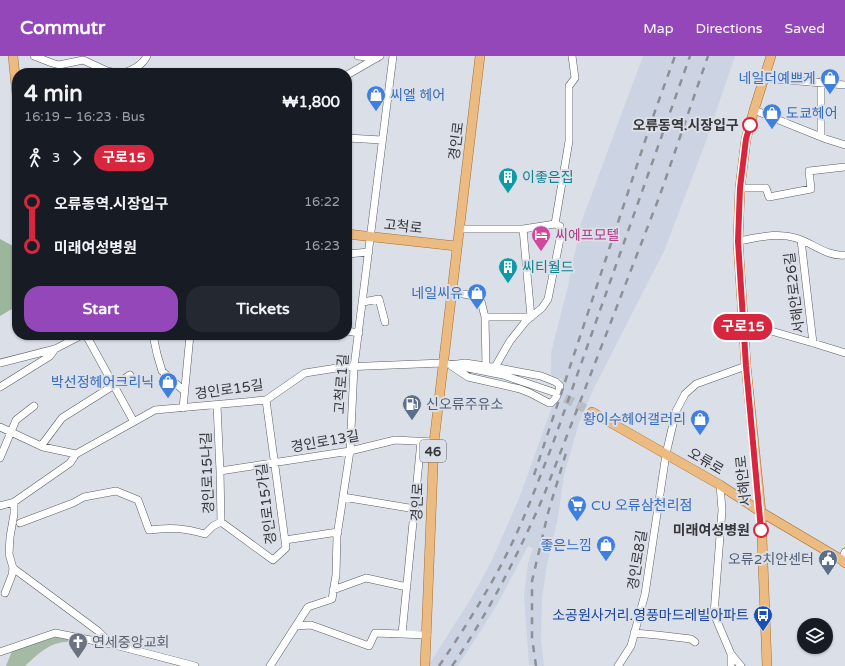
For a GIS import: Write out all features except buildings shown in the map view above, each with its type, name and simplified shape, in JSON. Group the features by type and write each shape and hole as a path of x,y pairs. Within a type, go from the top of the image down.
{"main road":[{"path":"13,56 14,68"},
{"name":"경인로","path":"424,664 427,635 434,442 446,364 456,246 480,56"},
{"name":"서해안로","path":"766,663 761,512 746,366 738,241 740,188 746,139 771,56"},
{"name":"고척로","path":"352,235 456,246"},
{"name":"오류로","path":"592,412 720,485 761,512 844,558"}],"street":[{"path":"34,56 52,64 59,65 83,60 100,68"},
{"path":"137,68 144,62 147,56"},
{"path":"358,56 379,57"},
{"name":"고척로1길","path":"333,590 336,575 338,532 350,451 354,367 393,56"},
{"path":"555,224 569,141 569,86 575,78 572,56"},
{"path":"352,72 379,57"},
{"path":"764,78 845,85"},
{"path":"821,82 821,137"},
{"path":"754,110 845,145"},
{"path":"352,138 382,140"},
{"path":"740,188 766,188 769,197 811,189 809,171 845,167"},
{"path":"459,229 523,229 555,224 560,226 560,239 548,300 510,341 495,367"},
{"path":"523,229 531,317"},
{"path":"738,241 773,235 801,240 828,254 845,255"},
{"name":"서해안로26길","path":"801,240 813,342"},
{"path":"352,254 369,252"},
{"path":"452,292 480,297 486,317 486,365"},
{"path":"363,302 379,300 385,322"},
{"path":"486,317 531,317"},
{"name":"서해안로26길","path":"743,323 813,342 845,353"},
{"path":"352,332 359,333"},
{"path":"0,364 55,349 72,340"},
{"path":"89,340 134,422"},
{"path":"154,340 162,371 184,391"},
{"path":"183,408 189,340"},
{"path":"0,387 50,356 55,349"},
{"path":"465,362 486,365 541,376 556,382 560,386 556,399 549,403 520,389 468,377 446,364 465,362"},
{"path":"446,364 503,375 553,392"},
{"name":"경인로15길","path":"0,506 14,502 70,463 76,454 155,410 266,400 305,373 343,367 446,364"},
{"path":"666,454 676,411 685,394 696,384 746,366"},
{"path":"40,446 62,418 130,375"},
{"name":"경인로15가길","path":"221,522 273,560 286,548 266,400"},
{"name":"경인로15나길","path":"20,523 73,503 84,497 116,491 138,500 149,530 186,529 205,534 213,526 221,522 216,404"},
{"path":"0,458 16,420 34,406"},
{"path":"0,427 40,446 76,454"},
{"name":"경인로13길","path":"220,471 350,451 395,440 434,442"},
{"path":"402,634 421,441"},
{"name":"경인로8길","path":"618,666 631,646 645,594 666,454"},
{"path":"720,485 722,510 714,614 731,654 741,666"},
{"path":"343,497 414,509"},
{"path":"5,593 13,568 9,554 14,502"},
{"path":"285,540 338,532"},
{"path":"13,568 98,631 111,644"},
{"path":"270,666 308,607 332,599 333,590 366,578 407,587"},
{"path":"296,626 311,625 369,646 375,633 427,635"},
{"path":"0,652 55,633 111,644 195,666"},
{"path":"634,633 691,639 695,642"},
{"path":"731,654 731,666"}],"shaded area":[{"path":"643,56 735,56 705,144 664,251 593,390 579,423 564,475 558,517 547,565 542,598 541,640 544,666 529,665 524,596 528,563 533,548 528,546 497,605 458,666 428,666 472,597 492,560 520,496 562,379 551,375 551,353 568,286 581,223"}],"green space":[{"path":"0,239 12,245 12,309 0,316"},
{"path":"56,637 86,643 59,643 48,647 25,666 6,666 12,651"}],"tunnel":[{"path":"553,392 592,412"}],"railway":[{"path":"534,475 655,111 675,56"},
{"path":"439,666 489,587 507,554 530,503 552,446 690,56"},
{"path":"452,666 466,646 491,604 524,539 544,495 660,195 708,56"},
{"path":"536,666 532,638 532,581 548,513 566,453"}],"bus line":[{"name":"구로15","path":"750,125 746,139 740,188 738,241 746,366 761,512 761,530"}],"place":[{"name":"네일더예쁘게","path":"830,95"},
{"name":"씨엘 헤어","path":"376,112"},
{"name":"오류동역.시장입구","path":"750,125"},
{"name":"도쿄헤어","path":"772,130"},
{"name":"이좋은집","path":"508,194"},
{"name":"씨에프모텔","path":"541,252"},
{"name":"씨티월드","path":"508,284"},
{"name":"네일씨유","path":"477,310"},
{"name":"박선정헤어크리닉","path":"168,399"},
{"name":"신오류주유소","path":"412,421"},
{"name":"황이수헤어갤러리","path":"700,436"},
{"name":"CU 오류삼천리점","path":"577,522"},
{"name":"미래여성병원","path":"761,530"},
{"name":"좋은느낌","path":"606,562"},
{"name":"오류2치안센터","path":"828,576"},
{"name":"소공원사거리.영풍마드레빌아파트","path":"763,632"},
{"name":"연세중앙교회","path":"78,659"}]}
